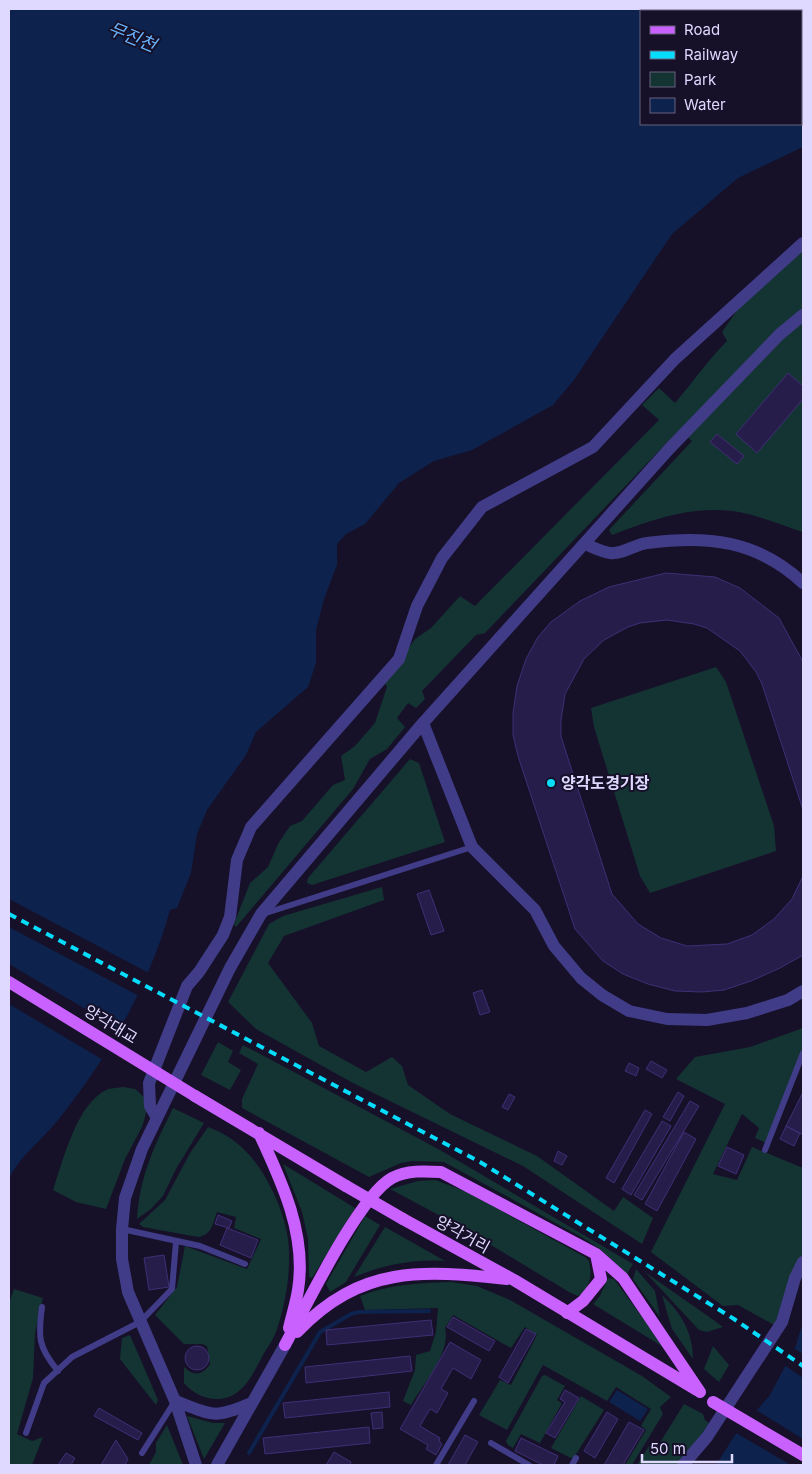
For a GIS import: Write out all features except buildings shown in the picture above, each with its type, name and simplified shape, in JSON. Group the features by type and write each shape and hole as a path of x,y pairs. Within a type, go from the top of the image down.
{"main road":[{"name":"양각대교","path":"9,982 195,1096"},
{"name":"양각거리","path":"195,1096 403,1219 514,1280 803,1455"},
{"path":"259,1134 293,1215 298,1244 298,1290 285,1344"},
{"path":"285,1344 365,1205 378,1189 392,1178 405,1174 424,1171 441,1172 596,1254 623,1278 700,1392"},
{"path":"567,1313 583,1301 601,1279 596,1254"},
{"path":"285,1344 310,1318 334,1300 366,1284 396,1275 459,1274 514,1280"}],"street":[{"path":"157,1118 150,1106 149,1083 187,986 199,972 223,935 230,917 237,860 251,827 399,659 417,606 442,558 482,507 593,447 675,359 803,243"},
{"path":"196,1465 175,1401 128,1292 122,1259 122,1229 125,1198 142,1149 230,968 261,914 423,724 670,448 780,334 803,315"},
{"path":"585,544 612,554 644,543 697,538 726,541 753,550 793,573 803,583"},
{"path":"423,724 472,847 534,910 554,946 581,978 602,995 629,1011 667,1019 707,1020 747,1014 788,1000 803,991"},
{"path":"683,1465 707,1437 782,1322 795,1278 803,1262"},
{"path":"222,1463 249,1404 285,1344"},
{"path":"175,1401 203,1413 218,1416 249,1404"}],"lane":[{"path":"261,914 472,847"},
{"path":"765,1150 803,1054"},
{"path":"122,1229 200,1246 245,1264"},
{"path":"26,1433 44,1383 72,1357 140,1322 172,1289 176,1242"},
{"path":"42,1307 39,1330 44,1354 58,1370"},
{"path":"142,1453 175,1401"},
{"path":"436,1465 474,1401"},
{"path":"491,1443 529,1465"},
{"path":"572,1465 576,1458"}],"green space":[{"path":"803,247 803,532 750,515 716,510 686,512 641,524 612,535 609,530 692,441 679,430 485,633 476,635 422,691 425,699 416,708 408,703 397,718 405,727 387,749 370,759 353,789 236,927 234,924 250,883 268,867 278,844 290,826 302,821 333,785 345,780 341,756 355,746 375,723 387,687 384,681 415,639 431,628 460,596 475,606 659,420 642,405 659,388 675,403 727,341 722,332 738,309"},
{"path":"716,667 726,682 774,826 776,851 650,893 640,876 594,727 591,708"},
{"path":"410,759 419,763 445,842 312,885 307,883 308,878"},
{"path":"382,887 384,900 284,936 268,963 312,1023 319,1046 366,1072 392,1057 402,1066 408,1085 450,1114 537,1156 614,1211 623,1197 653,1218 642,1244 523,1166 353,1083 256,1029 228,1002 269,924 283,916"},
{"path":"803,1028 803,1046 800,1056 766,1143 755,1138 759,1128 742,1114 713,1174 737,1180 752,1147 803,1168 803,1254 790,1279 783,1305 774,1325 738,1305 723,1306 651,1252 725,1104 676,1079 695,1057 750,1047"},
{"path":"218,1042 233,1051 228,1062 241,1070 230,1090 201,1075"},
{"path":"243,1045 440,1150 633,1264 627,1274 600,1249 583,1238 444,1162 412,1161 401,1163 369,1177 242,1108 242,1099 258,1064 239,1053"},
{"path":"123,1087 135,1089 144,1097 147,1110 142,1127 125,1159 106,1209 76,1202 53,1190 73,1134 88,1106 97,1096 108,1089"},
{"path":"173,1108 204,1123 176,1169 163,1196 151,1209 137,1219 141,1189 149,1162"},
{"path":"208,1127 233,1140 247,1152 259,1167 269,1183 281,1211 289,1250 286,1292 275,1335 244,1387 233,1395 218,1399 196,1393 184,1383 184,1367 191,1372 198,1373 204,1371 210,1364 207,1346 202,1344 184,1344 155,1315 177,1287 185,1246 247,1269 261,1239 234,1228 236,1217 217,1212 209,1231 203,1236 198,1237 143,1227 139,1224 165,1200 190,1153"},
{"path":"283,1164 355,1208 312,1278 309,1277 308,1239 302,1212"},
{"path":"435,1180 465,1191 585,1257 589,1261 590,1271 590,1280 586,1288 578,1296 569,1292 461,1227 390,1189 418,1181"},
{"path":"365,1216 380,1225 346,1282 330,1292 326,1284"},
{"path":"385,1227 445,1261 421,1261 398,1264 354,1277"},
{"path":"636,1269 655,1291 660,1317 633,1279"},
{"path":"645,1272 723,1327 707,1332 699,1330"},
{"path":"608,1278 614,1279 665,1348 593,1304 600,1296"},
{"path":"451,1282 477,1286 510,1300 642,1376 671,1397 660,1407 663,1414 632,1465 625,1465 646,1430 641,1426 651,1409 616,1387 607,1401 543,1365 507,1430 479,1415 500,1380 511,1385 537,1335 525,1327 511,1348 453,1315 445,1328 444,1348 435,1368 411,1405 403,1401 415,1370 416,1355 430,1351 436,1332 438,1308 365,1310 360,1296 394,1287"},
{"path":"14,1289 43,1298 35,1333 33,1378 17,1434 32,1441 43,1437 32,1465 9,1465 9,1303"},
{"path":"662,1295 685,1324 691,1340 693,1359 672,1329"},
{"path":"130,1335 158,1400 156,1405 120,1359 122,1338"},
{"path":"713,1346 729,1365 719,1382 704,1369"},
{"path":"545,1375 565,1386 557,1400 562,1403 540,1443 521,1434 513,1448 506,1441 542,1376"},
{"path":"581,1396 604,1410 573,1459 551,1448"},
{"path":"684,1404 703,1414 705,1420 709,1423 680,1465 637,1465 649,1446 656,1449"},
{"path":"187,1416 213,1423 225,1423 204,1459"},
{"path":"167,1425 183,1465 149,1465 156,1452 156,1443"}],"water":[{"name":"무진천","path":"9,9 803,9 803,147 738,178 672,234 574,380 553,405 472,450 434,461 399,483 365,524 346,534 337,544 337,565 324,599 316,630 316,663 308,687 256,732 246,755 207,810 197,834 191,873 177,908 170,910 151,966 124,1021 76,1097 9,1178"},
{"path":"803,1322 803,1465 716,1465 735,1435 770,1395 796,1345"},
{"path":"617,1390 648,1409 640,1421 609,1402"}],"pier":[{"path":"9,899 149,973 139,996 9,927"},
{"path":"9,964 121,1030 103,1060 9,1004"},
{"path":"792,1347 803,1354 803,1378 783,1364"},
{"path":"755,1409 803,1439 803,1465 791,1465 734,1432"}],"waterway":[{"path":"249,1453 320,1332 351,1314 359,1312 429,1311"}],"railway":[{"path":"9,914 480,1162 734,1319 803,1366"}],"place":[{"name":"양각도경기장","path":"551,783"}]}
